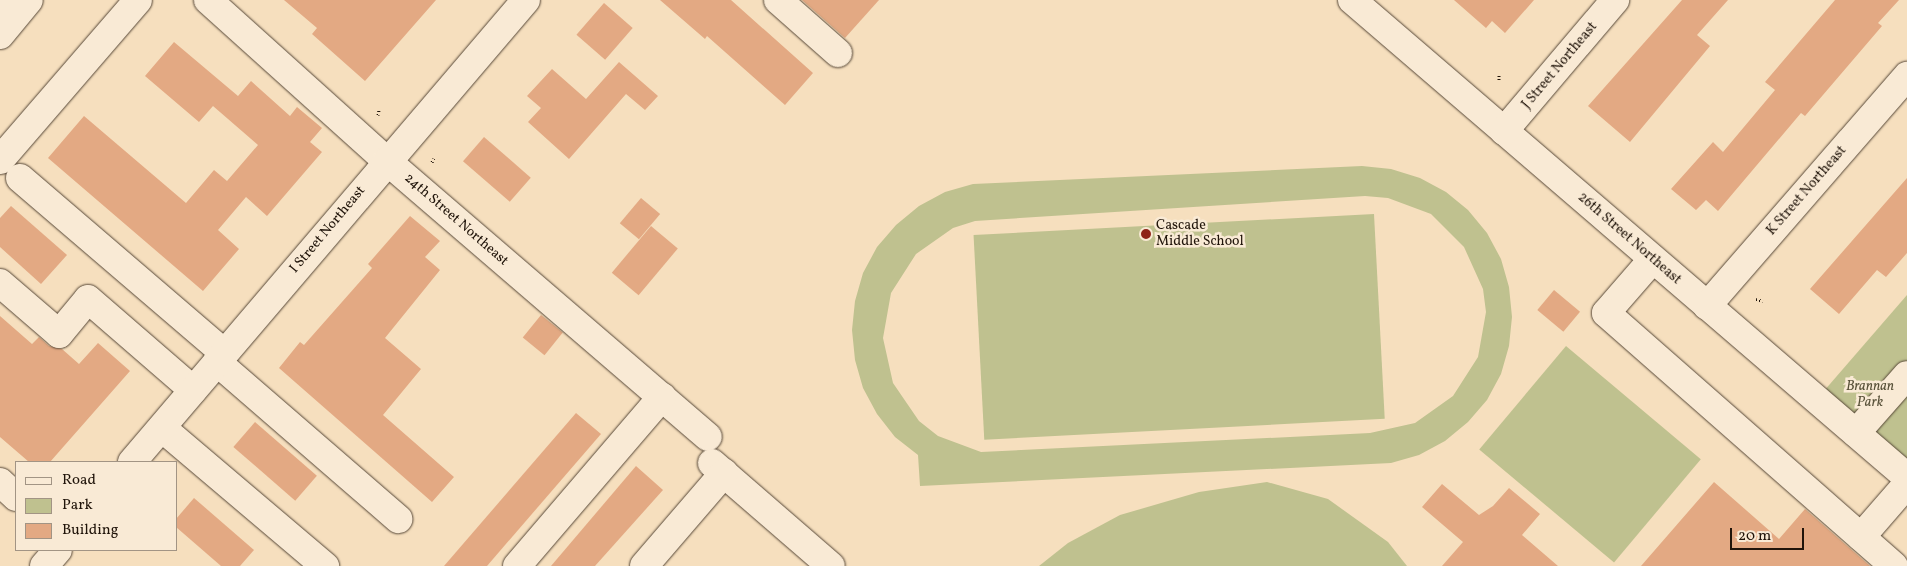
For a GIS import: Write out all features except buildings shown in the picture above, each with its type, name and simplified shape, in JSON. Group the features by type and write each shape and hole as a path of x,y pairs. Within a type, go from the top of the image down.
{"street":[{"path":"0,4 3,0"},
{"path":"0,35 29,0"},
{"path":"0,160 138,0"},
{"name":"24th Street Northeast","path":"208,0 387,160 662,397 714,458 831,566"},
{"name":"I Street Northeast","path":"133,461 387,160 526,0"},
{"path":"778,0 838,53"},
{"name":"26th Street Northeast","path":"1352,0 1652,260 1907,477"},
{"name":"J Street Northeast","path":"1504,131 1615,0"},
{"name":"K Street Northeast","path":"1707,306 1907,76"},
{"path":"20,178 398,519"},
{"path":"1652,260 1606,313 1894,566"},
{"path":"0,283 59,334 88,299 194,390"},
{"path":"1856,433 1907,375"},
{"path":"517,566 662,397"},
{"path":"162,428 325,566"},
{"path":"644,566 714,458"},
{"path":"0,482 15,496"},
{"path":"1861,537 1907,484"}],"path":[{"path":"1499,75 1499,81"},
{"path":"1756,299 1763,301"}],"green space":[{"path":"1362,166 1391,169 1420,178 1446,192 1468,210 1487,233 1501,259 1509,287 1512,317 1509,346 1501,374 1487,400 1468,422 1445,441 1419,455 1391,463 920,486 918,455 895,437 877,414 863,388 855,360 852,330 855,301 863,273 877,247 896,225 919,206 945,192 973,184","holes":["1365,196 1388,198 1431,214 1464,247 1483,289 1486,312 1478,357 1453,396 1415,423 1370,433 981,452 938,436 919,421 893,383 883,338 891,293 916,254 953,228 975,221"]},
{"path":"1374,214 1385,419 984,440 974,235"},
{"name":"Brannan Park","path":"1907,295 1907,477 1817,399"},
{"path":"1566,346 1701,459 1614,563 1479,449"},
{"path":"1267,482 1328,499 1388,542 1407,566 1039,566 1068,543 1120,515 1199,492"}],"place":[{"name":"Cascade Middle School","path":"1146,234"}]}
